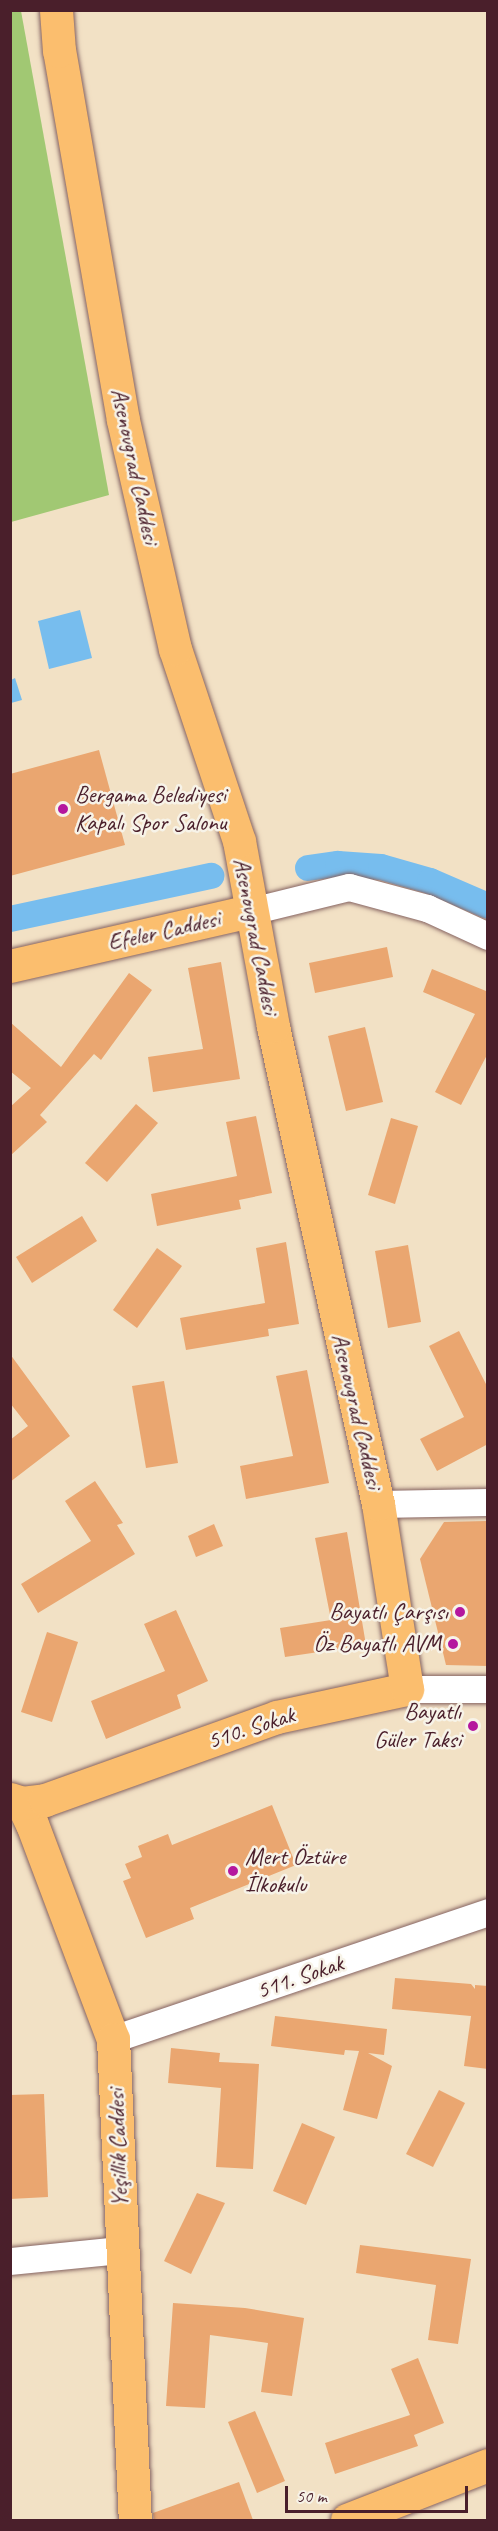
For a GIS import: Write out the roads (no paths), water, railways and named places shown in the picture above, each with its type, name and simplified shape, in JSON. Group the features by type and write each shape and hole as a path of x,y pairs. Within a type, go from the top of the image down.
{"main road":[{"name":"Asenovgrad Caddesi","path":"56,10 59,51 123,420 175,650 239,842 251,911 378,1504 407,1689"},
{"name":"Efeler Caddesi","path":"10,966 251,911"},
{"name":"510. Sokak","path":"16,1801 45,1800 277,1716 407,1689"},
{"name":"Yeşillik Caddesi","path":"16,1801 112,2039 135,2520"},
{"path":"347,2520 488,2465"}],"street":[{"name":"Efeler Caddesi","path":"251,911 349,887 427,908 488,936"},
{"path":"378,1504 488,1502"},
{"name":"510. Sokak","path":"407,1689 488,1689"},
{"name":"511. Sokak","path":"112,2039 488,1912"},
{"path":"10,2261 121,2250"}],"water":[{"path":"80,610 92,658 49,669 38,621"},
{"path":"15,678 22,700 11,703 11,680"}],"waterway":[{"path":"308,868 338,864 381,867 430,881 488,906"},
{"path":"10,919 211,876"}],"place":[{"name":"Bergama Belediyesi Kapalı Spor Salonu","path":"63,809"},
{"name":"Bayatlı Çarşısı","path":"460,1612"},
{"name":"Öz Bayatlı AVM","path":"453,1644"},
{"name":"Bayatlı Güler Taksi","path":"473,1726"},
{"name":"Mert Öztüre İlkokulu","path":"233,1871"}]}
